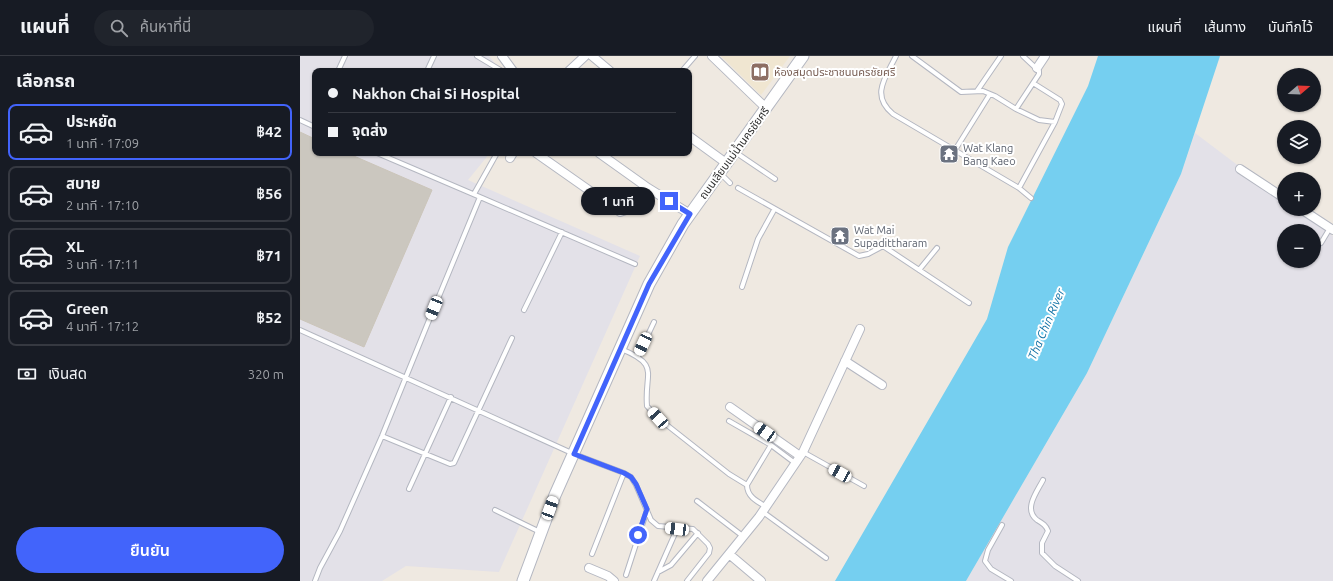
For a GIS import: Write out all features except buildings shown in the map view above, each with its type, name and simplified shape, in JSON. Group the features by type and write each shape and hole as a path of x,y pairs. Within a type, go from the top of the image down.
{"main road":[{"name":"ถนนเลียบแม่น้ำนครชัยศรี","path":"523,581 541,532 574,454 649,284 690,214 803,56"}],"street":[{"path":"502,56 511,68"},
{"path":"572,68 585,56"},
{"path":"592,56 606,68"},
{"path":"712,56 766,108"},
{"path":"1037,68 1045,56"},
{"path":"692,139 722,168"},
{"path":"540,156 620,212 629,209 648,188"},
{"path":"604,156 648,188 690,214"},
{"path":"1240,169 1277,193"},
{"path":"1312,216 1332,229"},
{"path":"708,581 744,537 799,457 860,329"},
{"path":"846,361 882,385"},
{"path":"730,407 799,457"},
{"path":"730,554 761,581"},
{"path":"589,568 608,576 614,581"}],"lane":[{"path":"339,68 345,56"},
{"path":"428,68 434,56"},
{"path":"477,56 497,68"},
{"path":"685,68 695,56"},
{"path":"896,56 880,92 884,106 893,114 1019,188 1031,198"},
{"path":"912,56 961,92 977,91 990,94 1039,120 1055,122"},
{"path":"977,91 1001,56"},
{"path":"1016,109 1039,74 1037,68 1023,56"},
{"path":"1019,188 1061,108 1060,100 1033,83"},
{"path":"955,150 990,94"},
{"path":"300,120 312,124"},
{"path":"734,151 775,179"},
{"path":"384,156 634,264"},
{"path":"474,194 495,156"},
{"path":"722,168 730,183"},
{"path":"738,188 774,210 858,256 868,254 883,246 969,303"},
{"path":"438,302 480,197"},
{"path":"742,287 758,240 774,210"},
{"path":"1322,242 1332,229"},
{"path":"524,310 562,232"},
{"path":"919,270 937,248"},
{"path":"315,581 320,568 340,531 382,436 434,308"},
{"path":"638,356 654,322"},
{"path":"300,330 451,397 574,454 631,477 636,484 651,520 658,526 677,529 693,529 708,544 710,548 709,553 687,581"},
{"path":"382,436 450,464 454,463 512,338"},
{"path":"620,348 638,356 645,363 649,375 647,406 658,418 729,474 746,484"},
{"path":"409,489 451,397"},
{"path":"729,421 771,445 864,486"},
{"path":"771,445 746,484 747,490 754,500 764,509 826,558"},
{"path":"592,554 624,473"},
{"path":"1043,480 1030,508 1032,515 1046,526 1048,531 1042,543 1042,553 1055,566 1078,581"},
{"path":"697,501 744,537"},
{"path":"626,574 647,509"},
{"path":"495,510 541,532"},
{"path":"1002,525 988,550 985,561 992,569 1012,581"},
{"path":"654,581 677,529"},
{"path":"658,572 671,566 698,533"}],"shaded area":[{"path":"300,56 489,56 499,68 312,68 312,156 488,156 468,180 640,256 499,572 406,566 382,581 300,581"},
{"path":"721,56 790,56 761,95"},
{"path":"1195,133 1277,195 1277,216 1306,216 1317,224 1277,224 1277,268 1321,268 1321,227 1333,236 1333,581 966,581 1087,373 1181,174"}],"water":[{"name":"Tha Chin River","path":"1098,56 1220,56 1181,174 1087,373 966,581 835,581 987,319 1008,247 1088,86"}],"place":[{"name":"ห้องสมุดประชาชนนครชัยศรี","path":"760,72"},
{"name":"Wat Klang Bang Kaeo","path":"949,154"},
{"name":"Wat Mai Supadittharam","path":"840,236"}],"route":[{"path":"638,535 647,509 636,484 631,477 574,454 649,284 665,254 690,214 669,201"}]}
